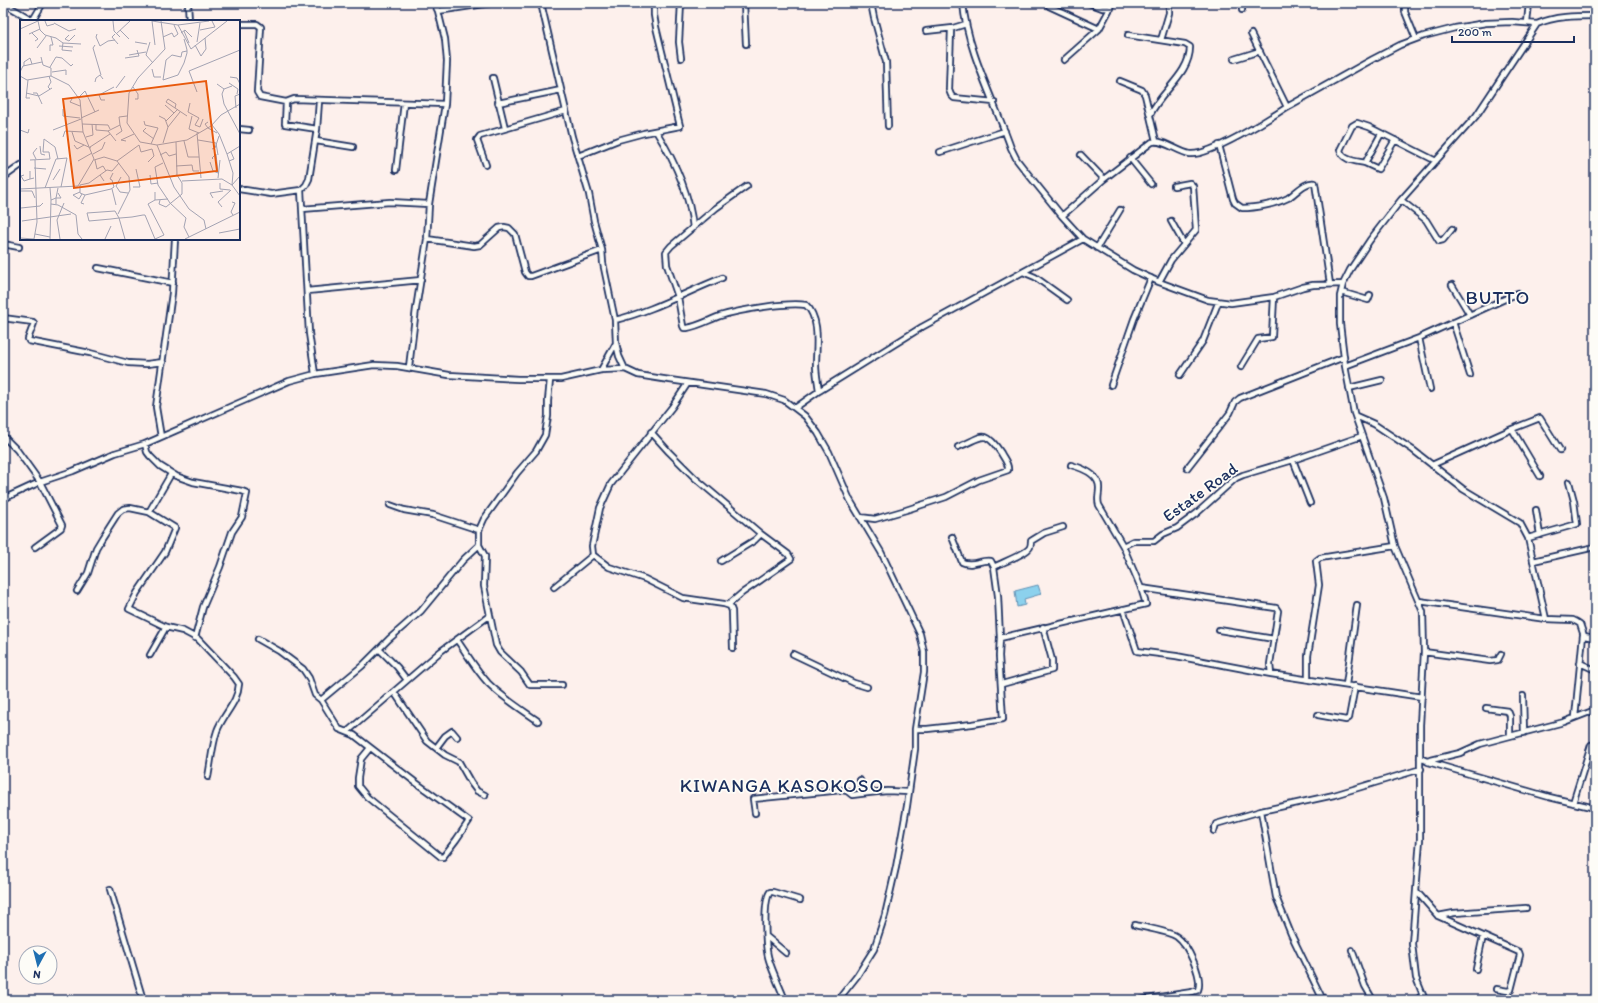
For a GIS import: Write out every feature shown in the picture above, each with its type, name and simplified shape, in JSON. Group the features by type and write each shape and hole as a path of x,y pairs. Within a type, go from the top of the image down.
{"street":[{"path":"34,20 43,3"},
{"path":"188,3 189,20"},
{"path":"409,367 416,308 427,239 429,204 445,104 447,61 445,39 438,11 434,3"},
{"path":"438,11 491,3"},
{"path":"540,3 551,54 589,194 594,221 602,250 603,263 615,320 616,343 619,356 625,369"},
{"path":"578,156 618,140 680,126 656,27 654,3"},
{"path":"681,3 679,42 681,58"},
{"path":"744,3 746,44"},
{"path":"871,3 886,62 888,126"},
{"path":"964,3 966,24 977,58 1017,160 1062,216 1083,239 1133,270 1159,282 1218,303 1231,303 1274,297 1303,287 1343,284"},
{"path":"1089,3 1102,8 1112,6"},
{"path":"1161,40 1168,18 1169,3"},
{"path":"1242,3 1242,10"},
{"path":"1527,22 1529,3"},
{"path":"3,4 32,20"},
{"path":"1405,4 1405,12 1416,39"},
{"path":"1049,6 1099,29"},
{"path":"1064,60 1099,29 1112,6"},
{"path":"1417,1000 1423,998 1416,978 1412,944 1420,839 1420,758 1424,652 1423,612 1395,546 1384,498 1356,416 1345,366 1340,324 1341,292 1343,284 1357,259 1401,200 1476,116 1537,24 1546,20 1560,17 1595,16"},
{"path":"1062,216 1104,179 1149,143 1156,140 1191,154 1205,152 1343,74 1400,45 1455,28 1486,23 1527,22 1537,24"},
{"path":"240,24 257,24 261,27 258,94 260,97 286,102 294,100 445,104"},
{"path":"926,31 951,28 966,24"},
{"path":"951,28 950,95 954,98 994,102"},
{"path":"1251,34 1287,107"},
{"path":"1128,35 1189,45 1190,54 1185,68 1156,102 1150,115"},
{"path":"1234,58 1260,51"},
{"path":"493,78 505,128"},
{"path":"1120,81 1142,90 1156,140"},
{"path":"498,103 561,90"},
{"path":"240,189 271,194 301,190 306,185 309,179 316,141 319,101"},
{"path":"286,102 285,124 317,129"},
{"path":"396,170 404,103"},
{"path":"486,165 478,138 505,128 566,111"},
{"path":"1395,140 1378,169 1365,163 1348,160 1340,150 1352,126 1357,123 1395,140 1436,161"},
{"path":"240,129 249,130"},
{"path":"656,131 682,185 692,214 693,228"},
{"path":"940,152 1005,131"},
{"path":"1365,163 1382,134"},
{"path":"316,141 353,147"},
{"path":"1219,145 1233,199 1235,203 1242,208 1281,201 1309,183 1315,183 1330,284"},
{"path":"1081,155 1104,179"},
{"path":"1130,158 1151,184"},
{"path":"3,178 20,166"},
{"path":"1159,282 1171,260 1196,230 1193,186 1190,183 1174,186"},
{"path":"746,186 716,208 666,252 667,265 678,297 683,326 684,328 687,328 726,314 793,303 806,305 813,314 815,323 816,367 819,391"},
{"path":"301,190 309,333 314,374"},
{"path":"1401,200 1423,217 1439,241 1442,240 1452,229"},
{"path":"302,209 390,202 429,204"},
{"path":"1097,248 1120,210"},
{"path":"1171,221 1184,244"},
{"path":"427,239 474,246 480,244 499,228 509,228 515,234 516,242 528,276 546,271 602,250"},
{"path":"795,408 819,391 934,321 1083,239"},
{"path":"162,437 156,407 173,283 175,240"},
{"path":"3,244 19,247"},
{"path":"98,268 173,283"},
{"path":"1023,272 1035,277 1067,300"},
{"path":"615,320 648,310 693,289 722,278"},
{"path":"1111,385 1134,320 1151,278"},
{"path":"307,291 421,280"},
{"path":"1452,284 1470,315"},
{"path":"1341,292 1368,300 1370,295"},
{"path":"1345,366 1419,338 1518,293"},
{"path":"1241,366 1258,339 1272,338 1274,297"},
{"path":"1180,375 1203,341 1218,303"},
{"path":"3,318 33,322 34,323 28,339 29,341 90,353 128,363 147,364 163,362"},
{"path":"1453,322 1470,375"},
{"path":"1419,338 1430,388"},
{"path":"601,370 616,343"},
{"path":"1187,468 1230,413 1235,402 1240,398 1344,357"},
{"path":"3,500 40,482 72,471 115,453 162,437 289,381 314,374 374,365 409,367 449,375 471,377 550,380 575,377 601,370 625,369 638,375 766,394 784,400 805,416 818,433 829,452 850,500 881,552 920,634 924,652 924,672 915,729 915,749 909,792 896,867 894,870 885,915 874,949 866,963 838,1000"},
{"path":"550,380 548,416 545,435 536,451 517,473 484,519 479,530 479,545 485,556 484,586 489,616 496,645 500,652 521,672 530,685 562,685"},
{"path":"1349,388 1382,380"},
{"path":"688,383 605,494 594,532 592,546 593,555 609,567 645,579 683,598 728,605 732,611 733,648"},
{"path":"1356,416 1374,424 1463,489 1517,520 1524,528 1528,538 1546,620"},
{"path":"1432,465 1540,418 1560,450"},
{"path":"1512,429 1540,476"},
{"path":"651,432 696,478 761,534 788,554 791,559 742,593 728,605"},
{"path":"3,436 17,450 40,482 62,527 35,547"},
{"path":"860,517 875,519 906,510 946,497 979,480 1008,470 1007,463 994,441 989,437 983,436 958,447"},
{"name":"Estate Road","path":"1123,546 1133,541 1154,541 1163,534 1177,528 1197,513 1236,478 1362,436"},
{"path":"145,444 147,452 150,456 171,474 193,482 247,493 242,516 232,532 220,567 202,607 195,638"},
{"path":"1293,460 1310,503"},
{"path":"1000,638 1146,604 1141,588 1123,546 1098,505 1097,500 1099,486 1094,476 1087,470 1071,464"},
{"path":"149,512 171,474"},
{"path":"1528,538 1578,524 1569,482"},
{"path":"390,505 404,510 434,515 479,530"},
{"path":"77,591 88,573 96,548 118,513 123,509 130,508 149,512 174,528 175,530 165,552 137,593 129,609 166,627 182,631 195,638 234,677 239,684 234,703 222,718 217,732 208,777"},
{"path":"1536,510 1540,535"},
{"path":"994,567 1025,553 1030,548 1031,541 1044,533 1063,526"},
{"path":"721,562 755,540 761,534"},
{"path":"915,729 993,722 1003,719 1002,684 999,656 1000,638 998,596 994,567 991,561 986,560 968,564 962,562 952,537"},
{"path":"321,700 421,611 463,560 479,545"},
{"path":"1308,679 1308,656 1319,585 1316,561 1320,558 1395,546"},
{"path":"1533,561 1595,547"},
{"path":"554,587 593,555"},
{"path":"1141,588 1275,607 1278,611 1270,664 1271,674"},
{"path":"1419,601 1546,620 1577,622 1581,627 1583,635 1575,717"},
{"path":"1346,685 1357,605"},
{"path":"1123,609 1137,651 1176,656 1271,674 1422,697"},
{"path":"347,732 407,680 489,616"},
{"path":"150,655 166,627"},
{"path":"1002,684 1052,670 1052,660 1043,627"},
{"path":"1219,630 1274,639"},
{"path":"1583,635 1586,638 1595,638"},
{"path":"258,639 279,651 303,669 309,678 315,695 321,700 339,729 354,735 469,821 443,856 438,856 419,838 367,797 360,789 358,784 361,759 370,748"},
{"path":"457,640 489,684 538,721"},
{"path":"379,649 397,667 407,680"},
{"path":"1424,652 1490,661 1498,660 1501,654"},
{"path":"793,654 854,683 867,687"},
{"path":"1580,663 1595,670"},
{"path":"1318,715 1346,720 1350,716 1355,686"},
{"path":"394,692 422,736 450,758 459,762 477,791 486,795"},
{"path":"1523,696 1524,732"},
{"path":"1486,708 1508,711 1510,714 1510,736"},
{"path":"1427,761 1460,753 1480,744 1564,722 1595,710"},
{"path":"436,748 445,736 452,731 457,737"},
{"path":"1574,803 1591,745 1595,744"},
{"path":"1420,758 1595,808"},
{"path":"1214,832 1216,824 1261,811 1334,795 1421,769"},
{"path":"860,780 864,791 868,793"},
{"path":"754,812 753,799 842,790 847,791 852,795 887,791 909,792"},
{"path":"1261,811 1276,897 1291,934 1323,1000"},
{"path":"110,889 143,1000"},
{"path":"785,1000 769,962 766,950 766,911 768,893 773,892 800,900"},
{"path":"1417,892 1438,916 1517,951 1520,955 1511,990 1496,989"},
{"path":"1438,916 1454,912 1526,908"},
{"path":"1135,926 1177,936 1190,954 1196,967 1200,986 1198,990 1192,992 1140,1000"},
{"path":"1476,969 1483,936"},
{"path":"767,937 786,953"},
{"path":"1352,950 1365,986 1373,1000"}],"water":[{"path":"1038,585 1041,594 1024,599 1025,605 1017,607 1015,591"}],"district":[{"name":"BUTTO","path":"1498,297"},
{"name":"KIWANGA KASOKOSO","path":"782,785"}]}
